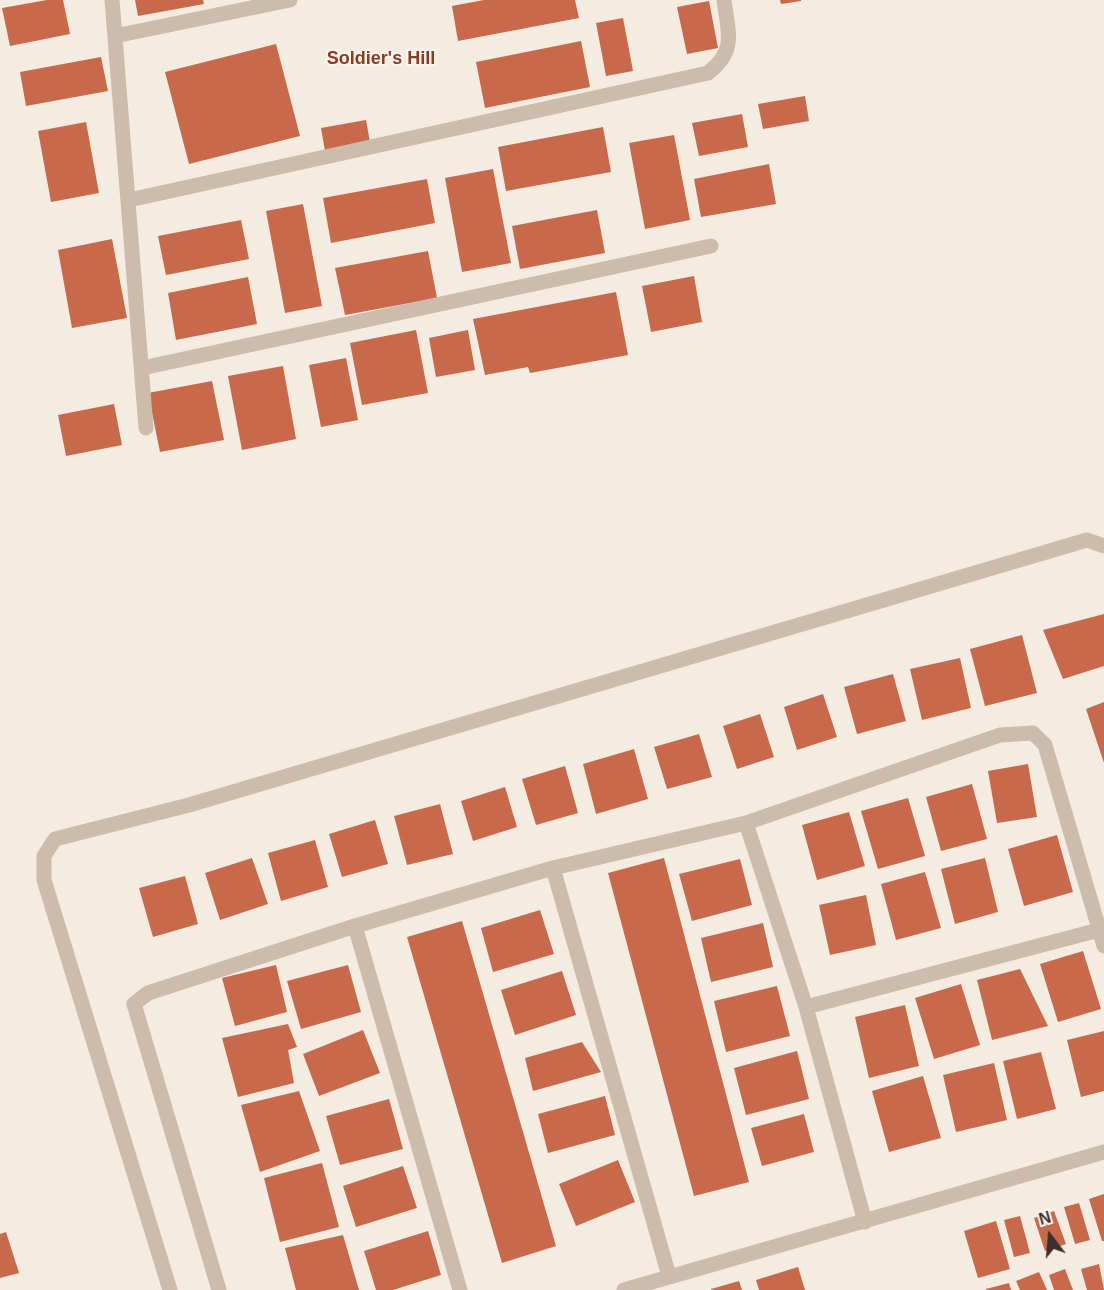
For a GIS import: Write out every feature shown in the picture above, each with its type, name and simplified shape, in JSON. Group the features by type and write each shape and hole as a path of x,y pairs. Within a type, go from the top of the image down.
{"street":[{"path":"112,0 146,428"},
{"path":"115,36 290,0"},
{"path":"129,200 708,73 722,62 729,47 724,0"},
{"path":"142,368 711,246"},
{"path":"170,1290 44,880 44,856 54,839 189,805 1087,540 1104,546"},
{"path":"219,1290 134,1004 148,993 355,926 553,868 746,823 1000,735 1033,733 1045,745 1051,761 1104,946"},
{"path":"746,823 806,1007 865,1222"},
{"path":"553,868 669,1276"},
{"path":"355,926 460,1290"},
{"path":"806,1007 1098,930"},
{"path":"624,1290 1104,1152"}],"building":[{"path":"47,0 63,0 70,34 10,46 2,8"},
{"path":"135,0 203,0 204,4 138,16"},
{"path":"484,0 575,0 579,18 458,41 452,6"},
{"path":"780,0 801,0 801,1 781,4"},
{"path":"709,1 718,48 687,54 677,7"},
{"path":"623,18 633,71 606,76 596,23"},
{"path":"581,41 590,87 485,108 476,62"},
{"path":"276,44 300,136 189,164 165,72"},
{"path":"101,57 108,91 26,106 20,72"},
{"path":"805,96 809,121 763,129 758,104"},
{"path":"742,114 748,147 699,156 692,123"},
{"path":"366,120 370,142 325,151 321,128"},
{"path":"86,122 99,193 51,202 38,131"},
{"path":"603,127 611,172 506,191 498,147"},
{"path":"674,135 690,220 645,229 629,143"},
{"path":"769,164 776,204 701,217 694,179"},
{"path":"493,169 511,263 462,272 445,178"},
{"path":"427,179 435,223 331,243 323,198"},
{"path":"303,204 322,306 285,313 266,211"},
{"path":"597,210 605,253 520,269 512,226"},
{"path":"241,220 249,259 166,275 158,236"},
{"path":"112,239 127,318 72,328 58,250"},
{"path":"428,251 437,298 345,315 335,268"},
{"path":"694,276 702,322 651,332 642,286"},
{"path":"248,277 257,324 176,340 168,293"},
{"path":"616,292 628,355 530,373 528,367 485,375 473,319"},
{"path":"416,330 428,393 362,405 350,343"},
{"path":"468,330 475,370 436,377 429,338"},
{"path":"346,358 358,420 321,427 309,365"},
{"path":"283,366 296,439 242,450 228,376"},
{"path":"212,381 224,440 160,452 148,393"},
{"path":"114,404 122,445 66,456 58,415"},
{"path":"1104,614 1104,666 1063,679 1043,630"},
{"path":"1022,635 1037,693 985,706 970,649"},
{"path":"960,658 971,708 922,720 910,669"},
{"path":"893,674 906,721 857,734 844,687"},
{"path":"823,694 837,737 797,750 784,707"},
{"path":"1104,702 1104,763 1086,709"},
{"path":"760,714 774,757 737,769 723,726"},
{"path":"699,734 712,777 667,789 654,747"},
{"path":"634,749 648,799 596,814 583,764"},
{"path":"1028,764 1037,817 997,823 988,771"},
{"path":"565,766 578,813 536,825 522,779"},
{"path":"972,784 987,839 941,851 926,797"},
{"path":"505,787 517,827 473,841 461,801"},
{"path":"908,798 925,856 878,869 861,811"},
{"path":"440,804 453,854 407,865 394,816"},
{"path":"849,812 865,866 817,880 802,825"},
{"path":"375,820 388,864 342,877 329,834"},
{"path":"1057,835 1073,892 1024,906 1008,849"},
{"path":"315,840 328,887 281,901 268,853"},
{"path":"252,858 268,904 220,920 205,873"},
{"path":"664,858 749,1182 694,1196 608,873"},
{"path":"985,858 998,912 955,924 941,869"},
{"path":"740,859 752,905 692,921 679,874"},
{"path":"925,872 941,928 896,940 881,884"},
{"path":"185,876 198,924 153,937 139,888"},
{"path":"866,895 876,945 830,955 819,905"},
{"path":"540,910 554,954 493,972 481,928"},
{"path":"462,921 556,1246 502,1263 407,937"},
{"path":"763,923 773,967 711,982 701,938"},
{"path":"1083,951 1101,1009 1058,1022 1040,964"},
{"path":"276,965 287,1012 235,1026 222,978"},
{"path":"348,965 361,1012 301,1029 287,981"},
{"path":"1020,969 1048,1026 992,1040 977,980"},
{"path":"562,971 576,1015 515,1035 501,990"},
{"path":"961,984 980,1045 934,1059 915,998"},
{"path":"777,986 790,1036 726,1052 714,1001"},
{"path":"905,1005 919,1066 869,1078 855,1017"},
{"path":"288,1024 297,1047 288,1050 294,1083 238,1097 222,1038"},
{"path":"363,1030 380,1073 319,1096 303,1054"},
{"path":"1104,1031 1104,1091 1081,1097 1067,1040"},
{"path":"582,1042 601,1072 533,1091 525,1058"},
{"path":"797,1051 809,1099 746,1115 734,1068"},
{"path":"1041,1052 1056,1109 1017,1119 1003,1061"},
{"path":"994,1063 1007,1120 956,1132 943,1075"},
{"path":"923,1076 941,1138 889,1152 872,1091"},
{"path":"299,1091 320,1151 260,1172 241,1105"},
{"path":"605,1096 615,1135 548,1153 538,1114"},
{"path":"389,1099 403,1149 340,1165 326,1116"},
{"path":"804,1114 814,1152 762,1166 751,1128"},
{"path":"618,1160 635,1202 576,1226 559,1184"},
{"path":"322,1163 339,1227 280,1242 264,1178"},
{"path":"403,1166 417,1208 356,1227 343,1186"},
{"path":"1104,1194 1104,1241 1102,1241 1089,1199"},
{"path":"1079,1203 1090,1240 1075,1244 1064,1207"},
{"path":"1054,1211 1066,1244 1045,1251 1034,1218"},
{"path":"1020,1216 1030,1253 1014,1257 1004,1220"},
{"path":"996,1221 1010,1269 978,1278 964,1231"},
{"path":"428,1231 441,1275 393,1290 376,1290 364,1251"},
{"path":"6,1232 19,1273 0,1278 0,1234"},
{"path":"343,1235 359,1290 296,1290 285,1248"},
{"path":"1099,1264 1104,1290 1087,1290 1081,1269"},
{"path":"798,1267 805,1290 759,1290 756,1280"},
{"path":"1065,1269 1073,1290 1054,1290 1049,1275"},
{"path":"1039,1272 1047,1290 1020,1290 1016,1281"},
{"path":"739,1281 742,1290 711,1290 711,1289"},
{"path":"1009,1283 1011,1290 986,1290 986,1289"}],"district":[{"name":"Soldier's Hill","path":"381,59"}]}
